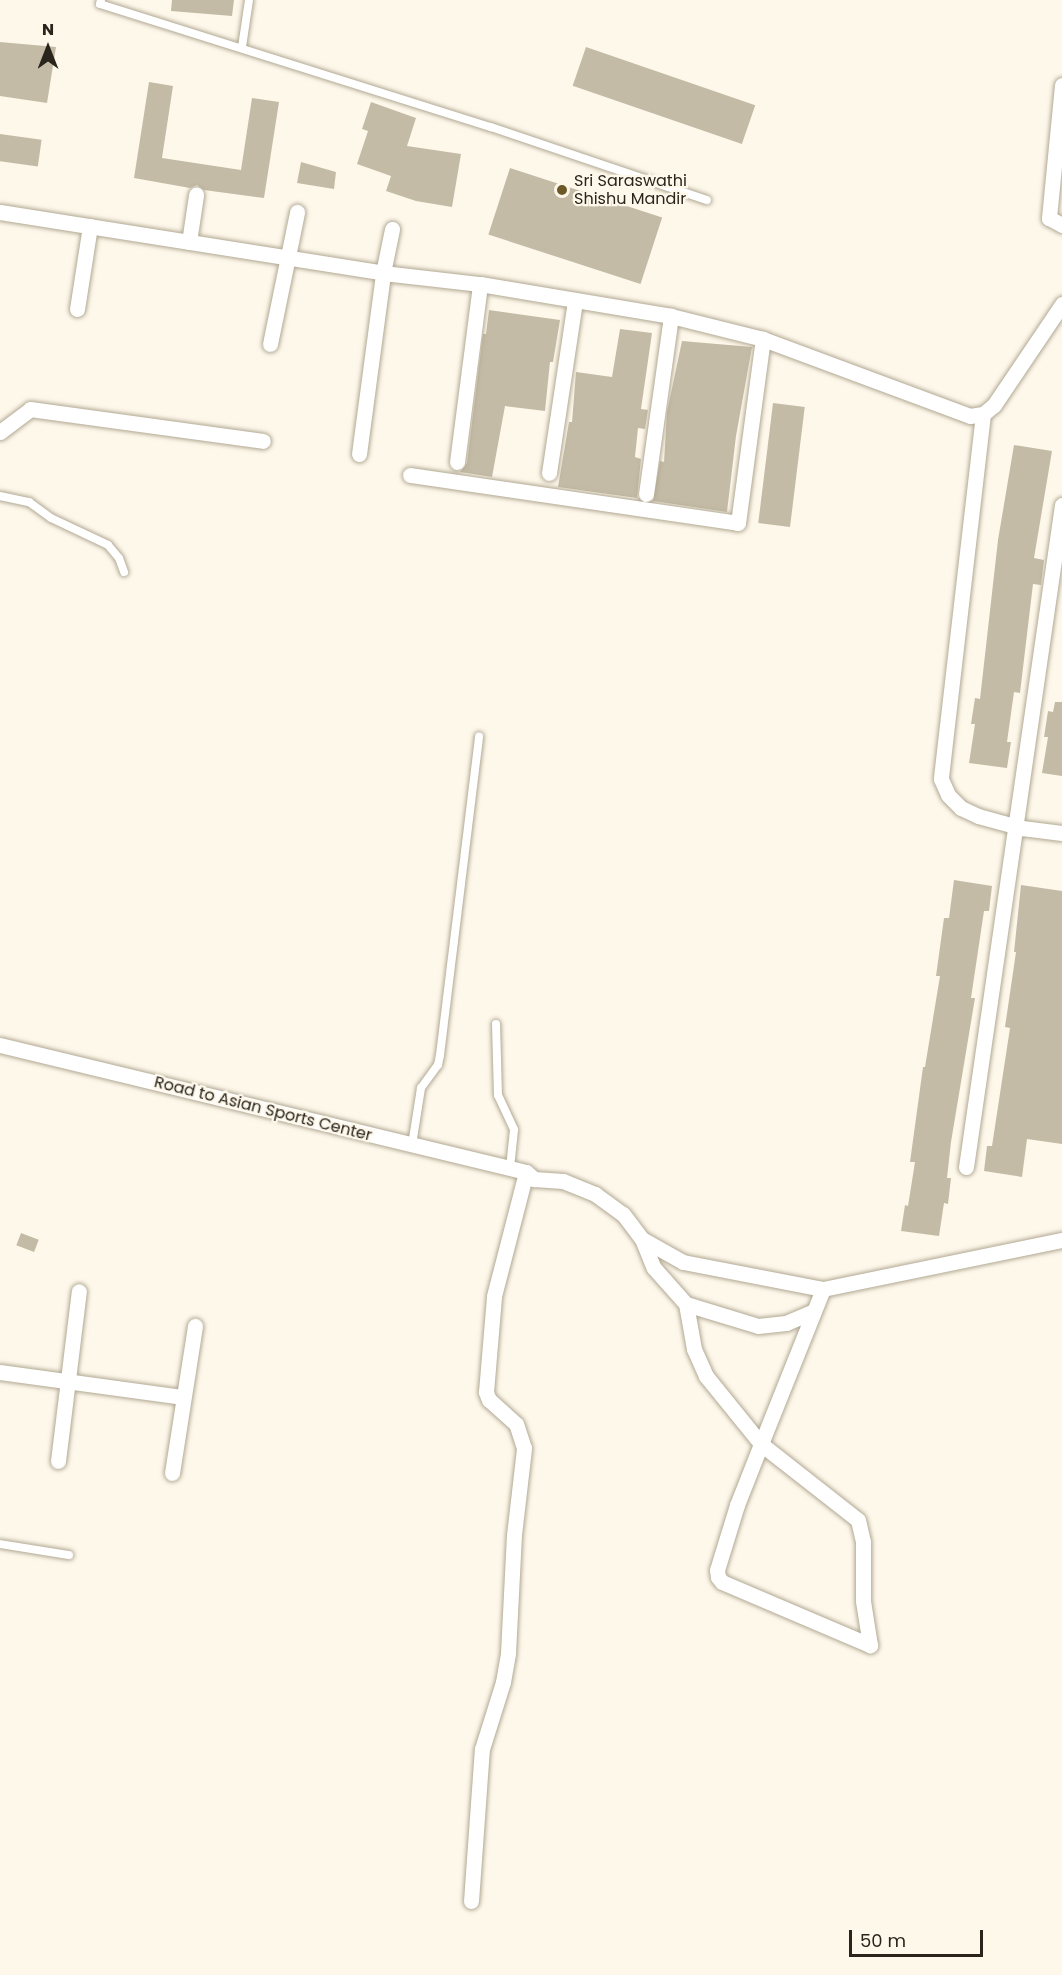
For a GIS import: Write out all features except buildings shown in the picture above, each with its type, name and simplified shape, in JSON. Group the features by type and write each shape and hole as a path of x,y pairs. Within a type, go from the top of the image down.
{"street":[{"path":"1062,85 1049,218 1062,225"},
{"path":"189,242 196,195"},
{"path":"0,212 383,273 480,284 671,316 763,339 970,416 983,414 994,405 1062,304"},
{"path":"270,344 297,212"},
{"path":"78,309 90,226"},
{"path":"359,454 383,273 392,229"},
{"path":"457,462 480,284"},
{"path":"549,473 575,301"},
{"path":"646,494 671,316"},
{"path":"411,475 738,524 763,339"},
{"path":"0,432 8,428 17,416 30,409 263,441"},
{"path":"983,414 941,779 948,795 961,808 978,816 1015,826 1062,833"},
{"path":"966,1167 1062,505"},
{"name":"Road to Asian Sports Center","path":"0,1045 526,1172 534,1179 563,1181 595,1194 622,1214 642,1239"},
{"path":"471,1901 482,1749 501,1692 508,1653 514,1535 524,1448 516,1424 489,1400 486,1392 494,1296 526,1172"},
{"path":"642,1239 683,1262 823,1289 1062,1240"},
{"path":"642,1239 654,1268 686,1304 758,1326 786,1323 814,1311"},
{"path":"686,1304 694,1349 706,1376 761,1444 858,1520 863,1542 863,1601 870,1645 722,1582 717,1570 737,1505 761,1444 823,1289"},
{"path":"58,1461 66,1381 79,1291"},
{"path":"172,1473 195,1326"},
{"path":"0,1372 183,1397"}],"lane":[{"path":"101,0 100,4 242,47 707,200"},
{"path":"242,47 249,0"},
{"path":"0,496 29,502 61,524 108,545 119,558 124,572"},
{"path":"412,1145 421,1088 438,1065 440,1055 479,736"},
{"path":"496,1024 498,1095 514,1130 510,1168"},
{"path":"0,1544 69,1555"}],"place":[{"name":"Sri Saraswathi Shishu Mandir","path":"562,190"}]}
